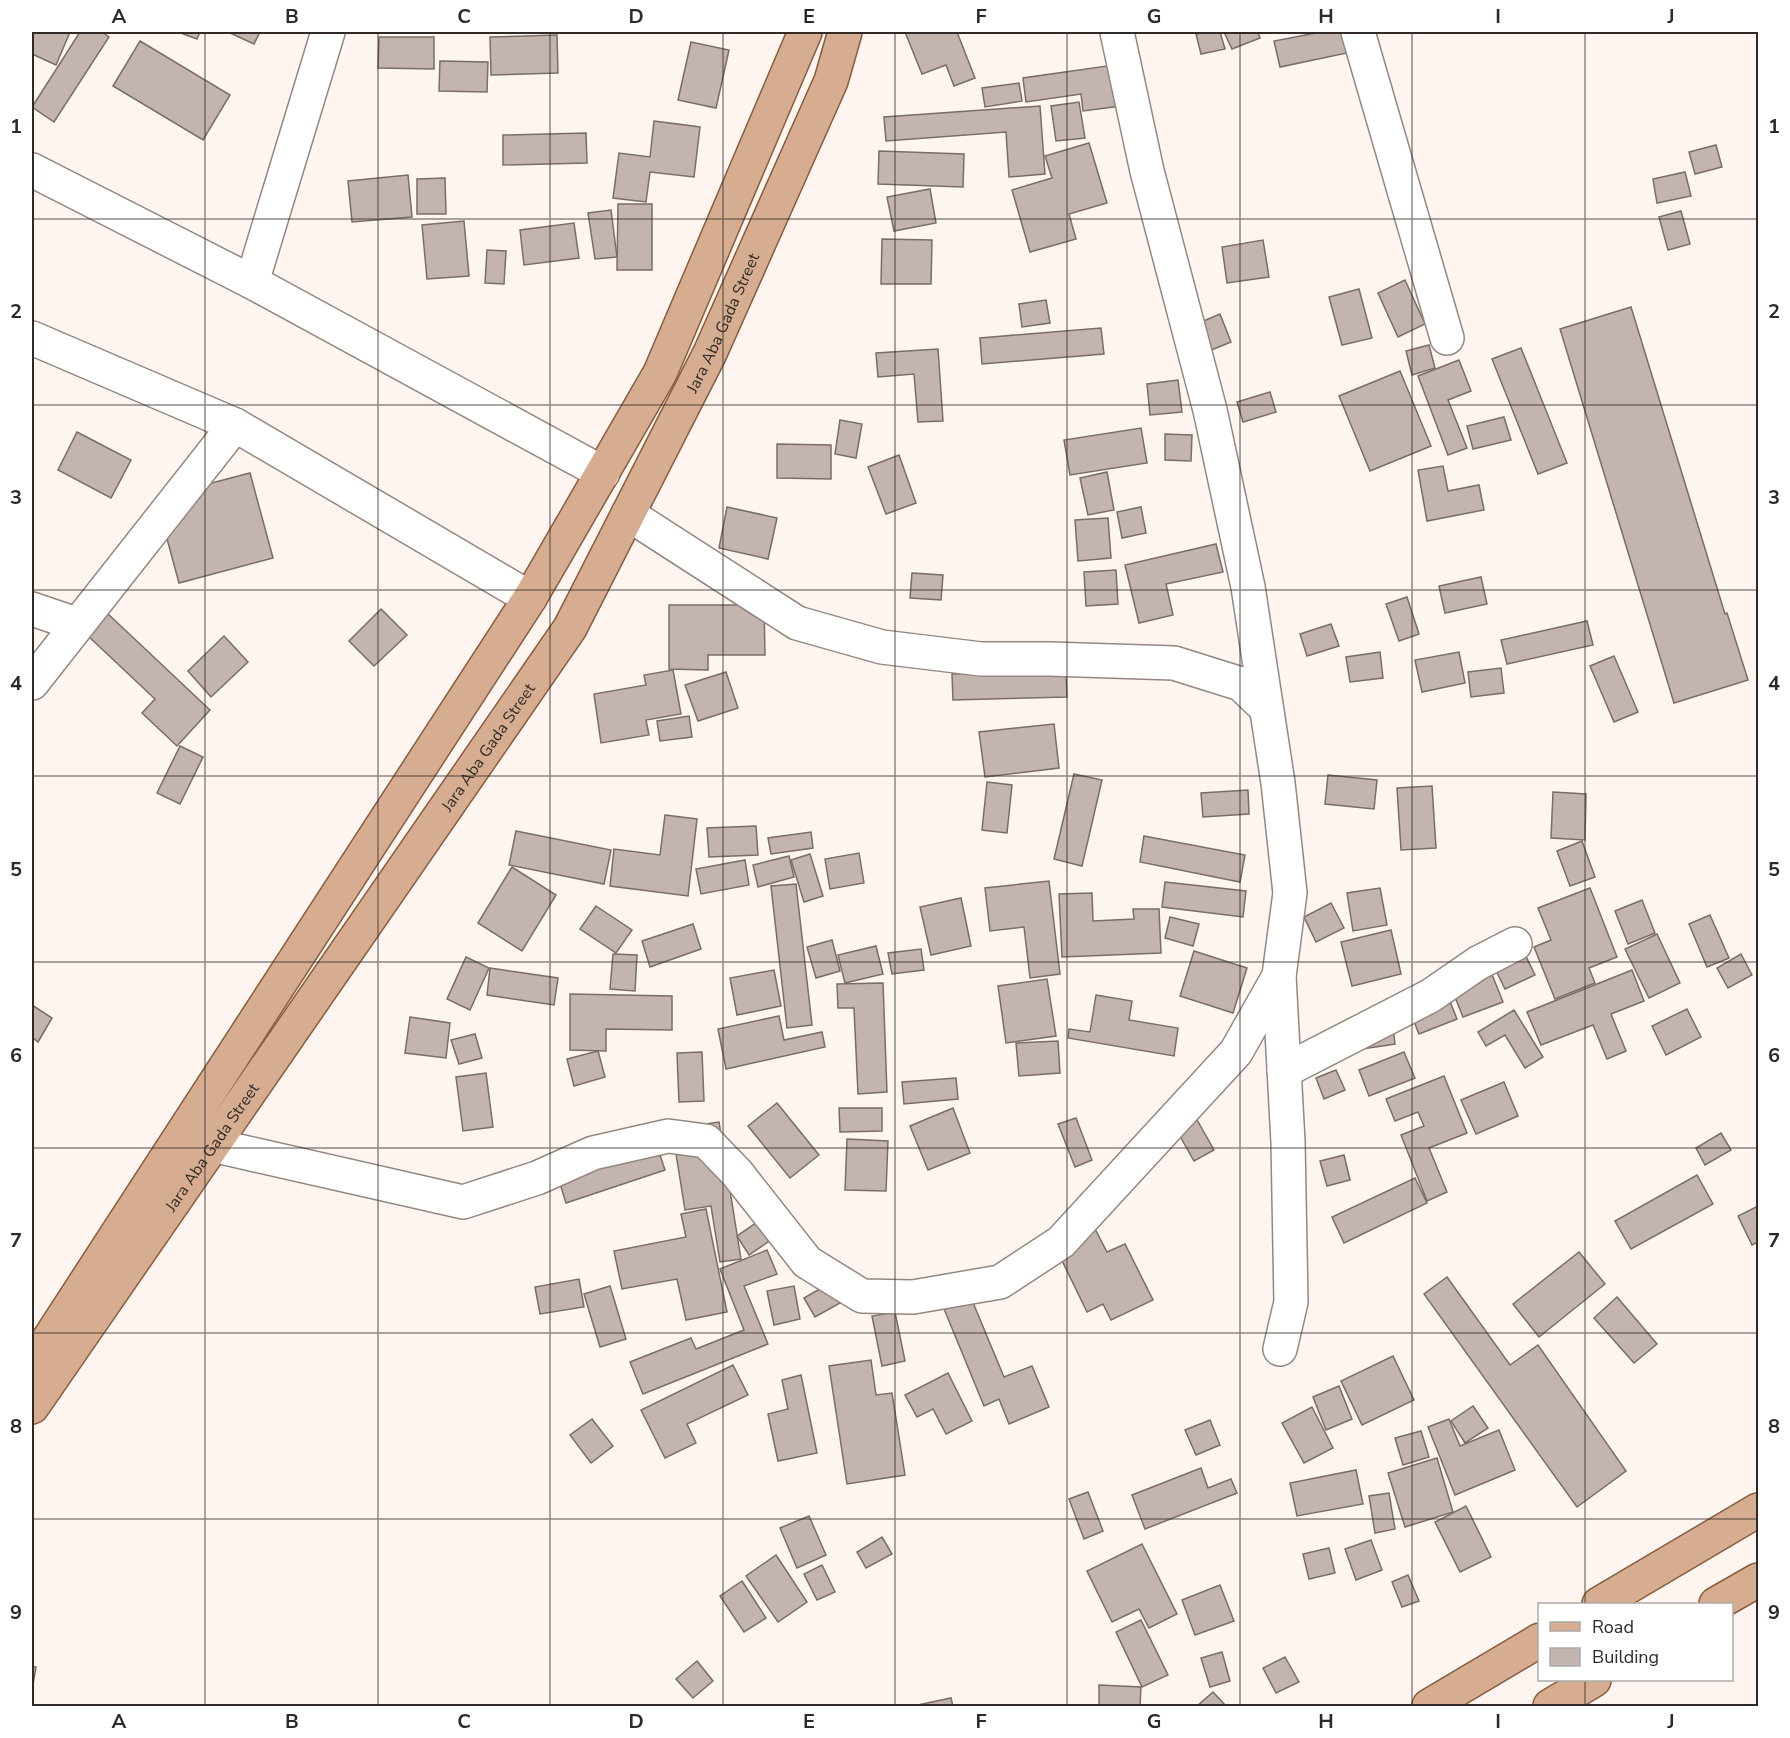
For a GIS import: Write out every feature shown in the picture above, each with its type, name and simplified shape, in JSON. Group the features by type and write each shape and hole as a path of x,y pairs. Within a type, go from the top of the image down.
{"main road":[{"name":"Jara Aba Gada Street","path":"32,1365 530,598 603,473 660,373 805,32"},
{"name":"Jara Aba Gada Street","path":"32,1407 570,628 710,353 831,81 845,32"},
{"path":"1602,1603 1758,1510"},
{"path":"1719,1603 1758,1580"},
{"path":"1428,1707 1538,1641"},
{"path":"1550,1707 1592,1681"}],"street":[{"path":"252,282 327,32"},
{"path":"1117,32 1147,171 1210,410 1248,587 1278,783 1290,893 1279,976 1288,1142 1291,1302 1280,1348"},
{"path":"1358,32 1447,338"},
{"path":"32,170 252,282 603,473"},
{"path":"32,338 235,425 530,598"},
{"path":"32,683 76,624 235,425"},
{"path":"628,514 797,623 882,647 981,659 1050,658 1174,663 1240,684 1266,708"},
{"path":"32,609 76,624"},
{"path":"1284,1071 1430,996 1478,963 1515,944"},
{"path":"212,1145 463,1202 537,1178 593,1153 668,1136 706,1141 737,1173 807,1262 862,1296 913,1297 1000,1282 1061,1242 1236,1052 1279,976"}],"building":[{"path":"32,32 70,32 56,65 32,54"},
{"path":"80,32 102,32 109,37 54,122 32,107"},
{"path":"178,32 200,32 197,39"},
{"path":"228,32 260,32 254,44"},
{"path":"905,32 957,32 975,78 954,86 946,65 922,74"},
{"path":"1220,32 1225,49 1201,54 1196,34"},
{"path":"1224,32 1258,32 1260,38 1232,49"},
{"path":"1321,32 1356,32 1361,50 1280,67 1274,41"},
{"path":"557,35 558,73 491,75 490,37"},
{"path":"379,37 434,37 434,69 378,68"},
{"path":"140,41 230,95 203,140 113,86"},
{"path":"691,42 729,50 716,108 678,100"},
{"path":"440,61 488,62 487,92 439,91"},
{"path":"1114,65 1121,106 1083,111 1081,94 1026,102 1023,78"},
{"path":"1019,83 1022,101 985,107 982,88"},
{"path":"1079,102 1085,138 1056,141 1051,106"},
{"path":"1040,106 1045,174 1009,177 1006,132 886,141 884,117"},
{"path":"654,121 700,127 694,177 650,172 646,202 613,198 619,153 650,157"},
{"path":"586,133 587,163 503,165 503,135"},
{"path":"1089,143 1107,203 1069,214 1076,239 1030,252 1012,190 1052,178 1045,156"},
{"path":"1716,145 1722,167 1695,174 1689,152"},
{"path":"879,151 964,154 963,187 878,184"},
{"path":"1685,172 1691,196 1657,203 1653,179"},
{"path":"408,175 412,217 352,222 348,181"},
{"path":"445,178 446,214 417,214 417,179"},
{"path":"930,189 936,223 894,231 887,197"},
{"path":"618,204 652,204 652,270 617,270"},
{"path":"611,210 617,257 595,259 588,213"},
{"path":"1681,211 1690,244 1668,250 1659,217"},
{"path":"464,221 469,276 427,279 422,225"},
{"path":"574,223 579,258 524,265 520,230"},
{"path":"882,239 932,240 931,284 881,284"},
{"path":"1263,240 1269,277 1227,283 1222,247"},
{"path":"487,250 506,251 504,284 485,283"},
{"path":"1405,280 1425,324 1398,337 1378,293"},
{"path":"1359,289 1372,338 1342,345 1329,297"},
{"path":"1046,300 1050,323 1022,327 1019,304"},
{"path":"1631,307 1725,614 1727,613 1748,680 1674,703 1560,329"},
{"path":"1220,314 1231,342 1199,355 1187,328"},
{"path":"1101,328 1104,354 982,364 980,338"},
{"path":"1429,345 1435,368 1412,375 1406,351"},
{"path":"1521,348 1567,463 1538,474 1492,359"},
{"path":"938,349 943,421 918,422 914,374 878,377 876,353"},
{"path":"1459,360 1471,391 1448,400 1467,448 1448,455 1418,376"},
{"path":"1400,371 1431,446 1370,471 1339,396"},
{"path":"1178,380 1182,412 1150,415 1147,384"},
{"path":"1270,392 1276,412 1243,422 1237,402"},
{"path":"1504,417 1511,440 1473,449 1467,426"},
{"path":"840,420 862,424 856,458 835,454"},
{"path":"1141,428 1147,463 1070,475 1064,440"},
{"path":"77,432 131,460 111,498 58,470"},
{"path":"1165,434 1192,435 1191,461 1165,460"},
{"path":"777,444 831,445 831,479 777,478"},
{"path":"899,455 916,503 886,514 868,467"},
{"path":"1443,466 1448,491 1479,485 1484,510 1427,521 1418,470"},
{"path":"1107,472 1114,510 1088,515 1080,478"},
{"path":"250,473 273,558 179,583 163,524 184,518 177,492"},
{"path":"727,507 777,518 768,559 719,548"},
{"path":"1141,507 1146,533 1122,538 1117,512"},
{"path":"1108,518 1111,558 1078,561 1075,520"},
{"path":"1216,544 1223,572 1166,584 1173,615 1139,623 1125,565"},
{"path":"1116,570 1118,604 1086,606 1084,572"},
{"path":"912,573 943,575 941,600 910,598"},
{"path":"1481,577 1487,604 1445,613 1439,586"},
{"path":"1407,597 1419,634 1399,641 1386,604"},
{"path":"669,605 764,605 765,655 708,655 708,670 669,669"},
{"path":"381,609 407,635 374,666 349,641"},
{"path":"107,613 210,710 177,746 142,713 155,699 87,635"},
{"path":"1587,621 1593,645 1507,664 1501,640"},
{"path":"1331,624 1339,646 1307,656 1300,634"},
{"path":"224,636 248,662 211,697 188,671"},
{"path":"1380,652 1383,678 1350,682 1346,657"},
{"path":"1459,652 1465,683 1422,692 1415,660"},
{"path":"1614,656 1638,712 1614,722 1590,666"},
{"path":"1501,668 1504,693 1471,697 1468,672"},
{"path":"673,670 681,714 646,720 649,735 601,743 594,694 646,685 644,675"},
{"path":"1066,671 1067,697 953,700 952,674"},
{"path":"726,672 738,708 698,721 685,685"},
{"path":"689,716 692,737 660,741 657,721"},
{"path":"1054,724 1059,768 985,777 979,732"},
{"path":"180,746 203,757 180,804 157,793"},
{"path":"1074,774 1102,780 1082,866 1054,859"},
{"path":"1328,775 1377,780 1374,809 1325,804"},
{"path":"987,782 1012,785 1007,833 982,830"},
{"path":"1432,786 1436,848 1401,850 1397,788"},
{"path":"1248,790 1249,814 1203,817 1201,793"},
{"path":"1553,792 1586,794 1585,840 1551,838"},
{"path":"665,815 697,819 688,896 610,886 614,849 660,855"},
{"path":"756,826 758,855 709,857 707,828"},
{"path":"516,831 611,850 604,884 509,865"},
{"path":"811,832 813,848 771,854 768,838"},
{"path":"1144,836 1245,855 1240,882 1140,862"},
{"path":"1582,841 1595,877 1570,886 1557,851"},
{"path":"859,853 864,883 830,889 825,859"},
{"path":"810,854 823,896 804,902 791,860"},
{"path":"789,856 794,877 758,887 753,865"},
{"path":"745,860 749,885 701,894 696,869"},
{"path":"512,867 556,895 522,951 478,923"},
{"path":"1049,881 1060,974 1030,978 1024,927 990,931 985,888"},
{"path":"1165,882 1246,891 1243,917 1162,907"},
{"path":"796,884 812,1025 787,1028 771,886"},
{"path":"1380,888 1387,925 1353,931 1347,893"},
{"path":"1590,888 1617,957 1589,968 1595,983 1555,999 1534,947 1551,940 1538,908"},
{"path":"1092,893 1093,921 1134,919 1133,909 1159,909 1161,953 1062,957 1059,894"},
{"path":"961,898 971,946 931,955 920,907"},
{"path":"1642,900 1655,933 1628,944 1615,911"},
{"path":"1331,903 1344,928 1316,942 1304,917"},
{"path":"596,906 632,930 616,953 580,929"},
{"path":"1710,915 1729,958 1707,967 1689,924"},
{"path":"1170,917 1199,924 1193,946 1165,938"},
{"path":"693,924 701,949 650,967 642,941"},
{"path":"1391,930 1401,974 1352,986 1341,942"},
{"path":"1514,932 1535,975 1505,989 1484,946"},
{"path":"1657,934 1680,983 1649,998 1625,949"},
{"path":"832,940 840,971 816,978 807,947"},
{"path":"876,946 883,974 845,983 838,955"},
{"path":"921,949 924,970 892,974 888,953"},
{"path":"1194,951 1247,968 1233,1013 1180,996"},
{"path":"613,954 637,955 635,991 610,989"},
{"path":"1741,954 1752,975 1728,988 1717,968"},
{"path":"466,957 489,968 470,1010 447,999"},
{"path":"1489,967 1503,1002 1463,1017 1449,982"},
{"path":"490,968 558,978 554,1005 487,995"},
{"path":"774,970 781,1006 737,1015 730,978"},
{"path":"1632,970 1644,1001 1611,1014 1626,1051 1607,1059 1593,1025 1541,1045 1527,1012"},
{"path":"1047,979 1056,1036 1006,1043 998,986"},
{"path":"883,983 887,1092 858,1094 854,1008 838,1008 837,984"},
{"path":"1443,984 1457,1019 1419,1034 1405,999"},
{"path":"570,994 672,996 672,1030 606,1029 606,1051 570,1050"},
{"path":"1096,995 1132,1001 1129,1020 1178,1028 1174,1056 1068,1038 1069,1029 1090,1032"},
{"path":"32,1005 52,1018 38,1042 32,1037"},
{"path":"1687,1009 1701,1037 1666,1055 1652,1026"},
{"path":"1514,1010 1543,1057 1525,1068 1505,1035 1486,1046 1478,1032"},
{"path":"779,1016 784,1040 822,1032 825,1047 726,1069 718,1029"},
{"path":"410,1017 450,1023 446,1058 405,1053"},
{"path":"1393,1027 1395,1044 1362,1049"},
{"path":"475,1034 482,1058 459,1064 451,1040"},
{"path":"1058,1041 1060,1073 1019,1076 1016,1043"},
{"path":"598,1051 605,1077 574,1086 567,1059"},
{"path":"702,1052 704,1101 679,1102 677,1053"},
{"path":"1404,1052 1415,1078 1369,1096 1359,1070"},
{"path":"1336,1070 1345,1090 1324,1099 1316,1078"},
{"path":"486,1073 493,1127 463,1131 456,1077"},
{"path":"1444,1076 1467,1133 1429,1148 1447,1192 1427,1201 1401,1135 1424,1126 1418,1112 1395,1121 1386,1099"},
{"path":"956,1078 958,1099 904,1104 902,1082"},
{"path":"1504,1082 1518,1116 1476,1134 1461,1100"},
{"path":"777,1103 819,1155 790,1178 748,1126"},
{"path":"1188,1104 1214,1150 1194,1161 1168,1115"},
{"path":"839,1108 882,1108 882,1131 840,1132"},
{"path":"953,1108 970,1153 928,1170 910,1126"},
{"path":"1076,1118 1092,1160 1075,1167 1058,1124"},
{"path":"719,1122 741,1259 720,1262 711,1206 685,1210 672,1129"},
{"path":"651,1128 665,1170 566,1203 553,1161"},
{"path":"1721,1133 1731,1150 1705,1165 1696,1148"},
{"path":"847,1139 888,1141 886,1191 845,1190"},
{"path":"1344,1155 1350,1180 1327,1186 1320,1161"},
{"path":"1697,1175 1713,1204 1631,1249 1615,1221"},
{"path":"1415,1178 1427,1203 1344,1243 1332,1217"},
{"path":"1758,1206 1758,1242 1752,1245 1738,1216"},
{"path":"706,1209 727,1312 686,1320 677,1279 622,1289 614,1251 686,1237 681,1214"},
{"path":"775,1210 787,1229 749,1255 737,1236"},
{"path":"1092,1223 1107,1252 1125,1244 1153,1300 1111,1320 1103,1304 1087,1312 1053,1242"},
{"path":"767,1250 777,1274 744,1286 768,1344 643,1394 630,1362 691,1338 696,1349 744,1330 720,1269"},
{"path":"1579,1252 1605,1284 1539,1337 1513,1304"},
{"path":"1447,1277 1510,1365 1538,1345 1626,1471 1577,1507 1424,1294"},
{"path":"579,1279 584,1307 540,1314 535,1287"},
{"path":"837,1279 849,1298 815,1317 804,1298"},
{"path":"610,1286 626,1339 600,1347 584,1294"},
{"path":"794,1286 800,1319 774,1325 767,1291"},
{"path":"969,1293 1004,1377 1032,1366 1049,1407 1009,1424 999,1399 984,1406 942,1304"},
{"path":"1617,1297 1657,1344 1634,1363 1594,1318"},
{"path":"895,1312 905,1361 882,1366 872,1316"},
{"path":"1393,1356 1414,1400 1362,1425 1341,1381"},
{"path":"871,1360 876,1395 892,1393 905,1475 847,1484 829,1366"},
{"path":"733,1365 748,1395 687,1424 696,1443 665,1458 641,1410"},
{"path":"948,1373 972,1421 946,1434 933,1409 917,1417 905,1395"},
{"path":"801,1375 817,1453 778,1461 768,1414 788,1409 782,1380"},
{"path":"1339,1386 1352,1419 1326,1430 1313,1397"},
{"path":"1473,1406 1488,1428 1465,1443 1451,1421"},
{"path":"1312,1407 1333,1448 1304,1463 1282,1423"},
{"path":"592,1419 613,1446 591,1463 570,1435"},
{"path":"1449,1419 1460,1446 1499,1430 1515,1470 1455,1495 1428,1427"},
{"path":"1210,1420 1220,1445 1196,1455 1185,1430"},
{"path":"1421,1431 1429,1457 1403,1465 1395,1438"},
{"path":"1437,1458 1453,1512 1405,1527 1388,1473"},
{"path":"1201,1468 1208,1488 1231,1479 1237,1493 1145,1529 1132,1495"},
{"path":"1356,1470 1363,1504 1297,1516 1290,1483"},
{"path":"1088,1492 1103,1531 1084,1539 1069,1499"},
{"path":"1389,1493 1395,1529 1375,1533 1369,1496"},
{"path":"1466,1506 1491,1557 1460,1572 1435,1522"},
{"path":"809,1516 826,1555 797,1568 780,1528"},
{"path":"882,1537 892,1554 866,1568 857,1552"},
{"path":"1371,1540 1382,1570 1356,1580 1345,1549"},
{"path":"1142,1544 1177,1614 1149,1628 1139,1609 1112,1622 1087,1571"},
{"path":"1329,1548 1335,1573 1309,1579 1303,1554"},
{"path":"776,1555 807,1602 778,1622 746,1576"},
{"path":"822,1565 835,1592 817,1600 804,1574"},
{"path":"1408,1575 1419,1601 1402,1607 1392,1582"},
{"path":"742,1581 766,1618 744,1632 720,1596"},
{"path":"1220,1585 1234,1621 1195,1635 1182,1600"},
{"path":"1141,1620 1168,1675 1142,1687 1116,1632"},
{"path":"1222,1652 1230,1681 1210,1687 1201,1658"},
{"path":"1285,1657 1299,1682 1276,1693 1263,1668"},
{"path":"697,1661 713,1681 693,1698 676,1679"},
{"path":"32,1667 36,1667 32,1691"},
{"path":"1099,1685 1141,1687 1140,1706 1099,1706"},
{"path":"1213,1692 1226,1706 1197,1706"},
{"path":"951,1698 953,1706 913,1706"}]}
